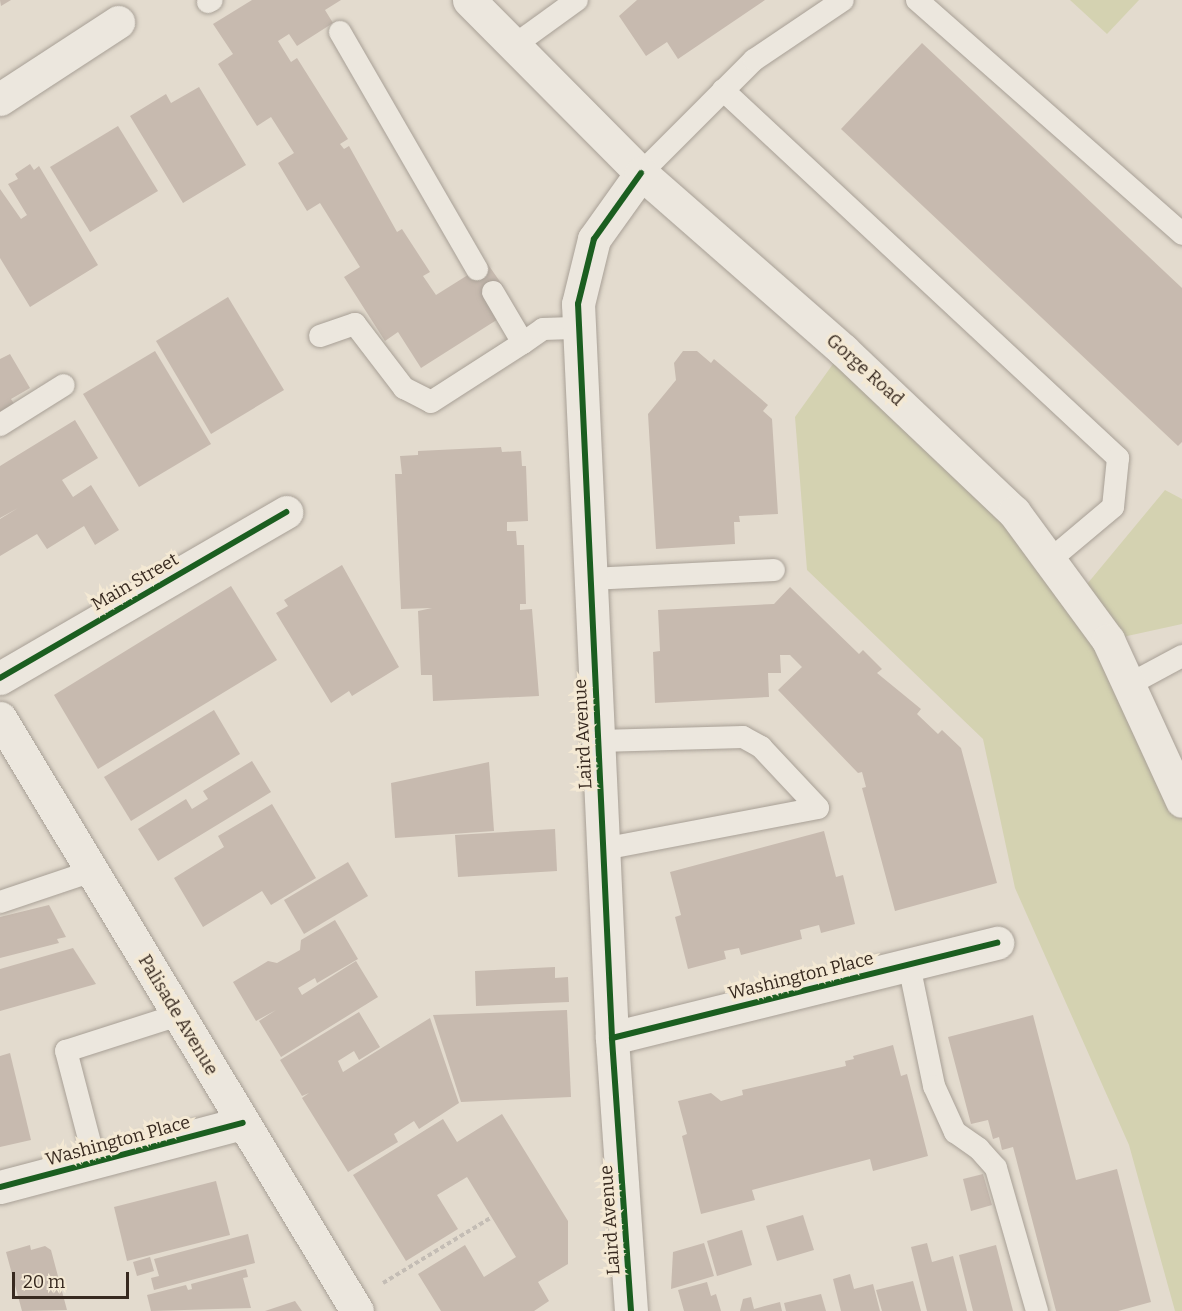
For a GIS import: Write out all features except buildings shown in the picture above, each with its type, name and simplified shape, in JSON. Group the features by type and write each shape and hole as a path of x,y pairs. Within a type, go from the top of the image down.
{"street":[{"name":"Gorge Road","path":"469,0 512,46 641,173 956,453 1014,512 1052,559 1108,640 1178,781"},
{"path":"0,99 118,22"},
{"name":"Laird Avenue","path":"631,1311 612,1038 578,304 594,239 641,173"},
{"name":"Main Street","path":"0,678 286,512"},
{"name":"Palisade Avenue","path":"0,718 354,1306"},
{"name":"Washington Place","path":"612,1038 997,942"},
{"name":"Washington Place","path":"0,1187 243,1123"}],"lane":[{"path":"512,46 577,0"},
{"path":"641,173 754,60 843,0"},
{"path":"918,0 1182,234"},
{"path":"340,32 477,269"},
{"path":"723,90 1118,458 1113,507 1052,559"},
{"path":"493,292 523,343"},
{"path":"320,336 355,324 404,388 431,402 543,329 580,328"},
{"path":"0,425 64,385"},
{"path":"591,579 774,570"},
{"path":"1130,684 1182,656"},
{"path":"599,741 743,738 761,747 818,808 603,849"},
{"path":"0,902 92,871"},
{"path":"909,965 934,1086 955,1132 979,1149 996,1168 1036,1311"},
{"path":"95,1162 66,1050 178,1015"}],"path":[{"path":"354,1306 492,1217"}],"shaded area":[{"path":"1070,0 1139,0 1107,34"},
{"path":"843,350 1078,595 1165,490 1182,499 1182,624 1109,640 1182,801 1182,1311 1175,1311 1129,1145 1015,888 983,739 807,570 795,417"}],"cycle path":[{"path":"631,1311 612,1038 578,304 594,239 641,173"},
{"path":"0,678 286,512"},
{"path":"612,1038 997,943"},
{"path":"0,1187 243,1123"}]}
